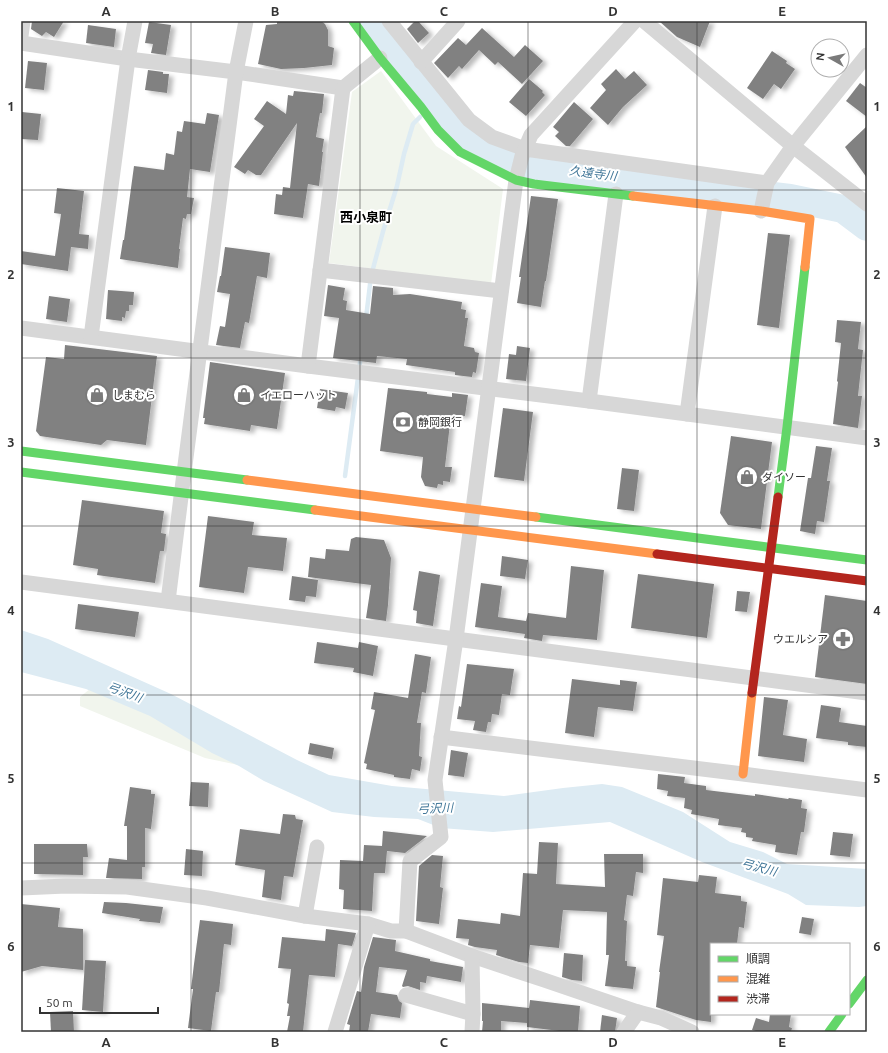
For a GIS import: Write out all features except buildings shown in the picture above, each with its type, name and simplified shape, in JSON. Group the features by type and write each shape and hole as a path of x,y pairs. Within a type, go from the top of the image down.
{"street":[{"path":"21,36 23,21"},
{"path":"91,338 128,59 135,21"},
{"path":"168,601 236,72 246,21"},
{"path":"353,21 380,58 438,130 460,152 534,184 715,206 761,209 810,219 787,427 743,774"},
{"path":"389,21 469,120 492,137 524,152 766,186"},
{"path":"422,62 458,21"},
{"path":"406,931 410,861 441,837 435,780 456,639 517,176 531,135 635,21"},
{"path":"644,21 793,146 867,204"},
{"path":"21,43 343,88"},
{"path":"761,209 766,186 793,146 867,55"},
{"path":"308,366 343,88 380,58"},
{"path":"589,401 616,194"},
{"path":"687,414 715,206"},
{"path":"320,270 501,291"},
{"path":"21,328 867,438"},
{"path":"21,452 867,560"},
{"path":"21,472 867,581"},
{"path":"21,582 867,692"},
{"path":"441,737 867,790"},
{"path":"305,916 317,847"},
{"path":"21,888 66,886 127,887 207,898 305,916 368,924 391,930 406,931 472,956 638,1012 661,1018 687,1031"},
{"path":"335,1032 368,924"},
{"path":"472,956 472,1032"},
{"path":"850,1003 867,980"},
{"path":"406,995 473,1014"},
{"path":"624,1032 638,1012"},
{"path":"829,1032 841,1015"}],"shaded area":[{"path":"381,71 436,146 503,189 491,284 329,263 352,92"},
{"path":"90,689 118,690 243,766 205,758 80,706 80,697"}],"water":[{"name":"弓沢川","path":"21,630 48,639 171,694 297,760 329,775 392,786 504,796 602,784 622,787 683,812 730,842 763,852 787,864 867,869 867,906 806,905 788,894 702,862 610,822 493,832 441,828 418,819 374,817 332,812 264,781 239,766 212,753 150,716 86,689 21,672"}],"waterway":[{"name":"久遠寺川","path":"373,21 451,124 473,141 504,158 530,166 790,198 843,209 867,227"},
{"path":"366,318 371,276 413,124 420,117"},
{"path":"345,476 361,355"}],"traffic: fast":[{"path":"353,21 380,58 438,130 460,152 516,180 534,184 633,196"},
{"path":"778,497 805,267"},
{"path":"21,451 247,480"},
{"path":"21,472 315,510"},
{"path":"536,517 867,560"},
{"path":"850,1003 867,980"},
{"path":"829,1032 841,1015"}],"traffic: slow":[{"path":"633,196 761,211 810,219 805,267"},
{"path":"247,480 536,517"},
{"path":"315,510 657,554"},
{"path":"743,774 752,693"}],"traffic: jam":[{"path":"752,693 778,497"},
{"path":"657,554 867,581"}],"place":[{"name":"しまむら","path":"97,395"},
{"name":"イエローハット","path":"244,395"},
{"name":"静岡銀行","path":"403,422"},
{"name":"ダイソー","path":"747,477"},
{"name":"ウエルシア","path":"843,639"}],"district":[{"name":"西小泉町","path":"366,217"}]}
